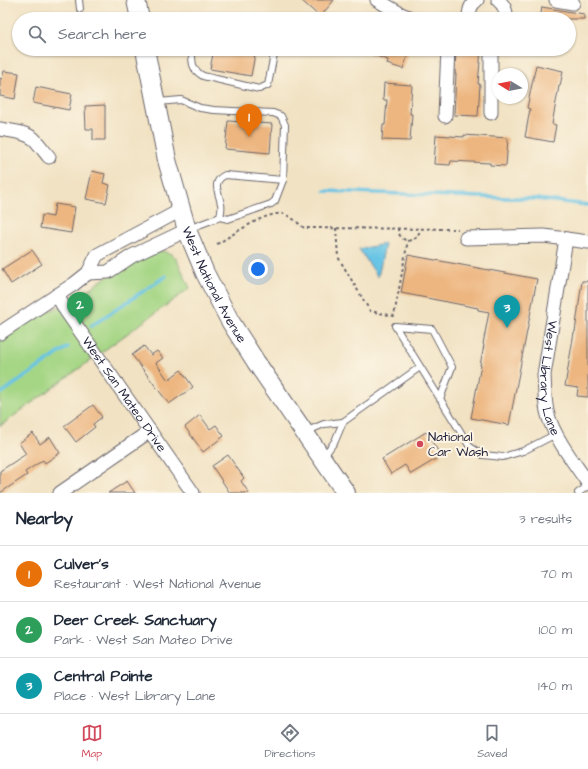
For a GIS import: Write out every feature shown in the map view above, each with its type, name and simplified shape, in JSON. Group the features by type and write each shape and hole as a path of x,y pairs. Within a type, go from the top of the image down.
{"main road":[{"path":"136,0 139,12"},
{"name":"West National Avenue","path":"147,56 167,160 187,230 206,273 230,321 256,362 346,493"}],"street":[{"path":"377,0 398,12"},
{"path":"469,12 474,2 477,0"},
{"path":"556,0 573,3"},
{"path":"504,1 505,12"},
{"path":"445,116 448,56"},
{"path":"491,56 491,113"},
{"path":"0,129 29,136 34,139 49,157"},
{"path":"0,334 88,273 97,255 181,210"},
{"path":"88,273 108,272 132,256 187,230"},
{"path":"466,238 544,236 588,242"},
{"name":"West Library Lane","path":"566,239 544,375 545,397 548,415 556,434 588,483"},
{"name":"West San Mateo Drive","path":"57,295 66,311 193,493"},
{"path":"60,493 150,431"}],"lane":[{"path":"79,0 80,9"},
{"path":"192,56 192,61 196,72 203,76 259,89 268,85 274,56"},
{"path":"156,102 181,100 200,108 214,110 273,113 281,116 285,125 283,180 271,204 228,219 220,217 187,230"},
{"path":"220,217 222,206 217,184 220,177 225,175 283,180"},
{"path":"440,399 452,367 432,329 395,326 470,448 483,455 503,457 524,451 556,434"},
{"path":"304,432 324,424 343,422 420,367"},
{"path":"322,459 335,441 343,422"},
{"path":"578,493 588,486"}],"path":[{"path":"217,244 253,222 272,215 282,214 292,218 304,228 398,228 399,236 408,240 416,238 420,232 420,229"},
{"path":"336,228 338,257 370,311 394,316 408,240"}],"green space":[{"path":"162,251 172,254 176,258 190,288 0,426 0,339 46,309 52,310 71,302 109,275 141,257 154,252"}],"water":[{"path":"385,244 378,277 359,249"}],"building":[{"path":"301,0 334,0 324,12 314,12"},
{"path":"542,7 572,12 541,12"},
{"path":"576,13 584,14 584,19 576,19"},
{"path":"213,56 255,56 251,76 210,69"},
{"path":"377,56 408,56 403,69 387,64 388,60"},
{"path":"456,56 480,56 478,84 480,84 478,116 454,115"},
{"path":"536,65 563,71 552,124 556,125 553,142 525,137 530,109 527,108"},
{"path":"4,71 19,73 15,99 0,96 0,78 2,79"},
{"path":"384,83 412,85 410,141 382,140 387,100 383,100"},
{"path":"36,87 72,94 69,110 33,103"},
{"path":"105,105 105,140 93,140 93,129 86,129 85,106"},
{"path":"228,121 272,124 270,153 225,149"},
{"path":"436,135 508,138 506,166 490,165 490,163 451,161 450,165 434,164"},
{"path":"92,171 105,174 103,183 110,185 106,203 86,199"},
{"path":"55,204 75,207 71,233 40,228 42,215 53,217"},
{"path":"32,250 42,264 11,284 2,269"},
{"path":"408,255 537,279 509,425 471,418 489,312 478,310 478,308 401,293"},
{"path":"582,281 588,281 588,397 577,396 578,388 565,386 575,332"},
{"path":"144,346 151,355 157,351 163,358 156,363 168,380 181,370 193,387 169,404 132,355"},
{"path":"93,405 102,417 93,424 95,427 76,442 64,426"},
{"path":"200,415 210,429 216,425 224,436 203,452 185,427"},
{"name":"National Car Wash","path":"426,432 441,456 411,474 405,465 391,474 382,459"},
{"path":"33,433 40,444 50,437 60,453 45,463 43,460 25,472 27,475 0,493 0,471 26,454 19,443"},
{"path":"228,455 244,478 241,481 249,493 230,493 212,466"},
{"path":"127,481 135,493 108,493"}],"waterway":[{"path":"325,191 537,199 588,205"},
{"path":"91,326 166,276"},
{"path":"0,394 68,347"}],"place":[{"name":"Culver's","path":"249,137"},
{"name":"Deer Creek Sanctuary","path":"80,325"},
{"name":"Central Pointe","path":"507,328"},
{"name":"National Car Wash","path":"420,444"}]}
